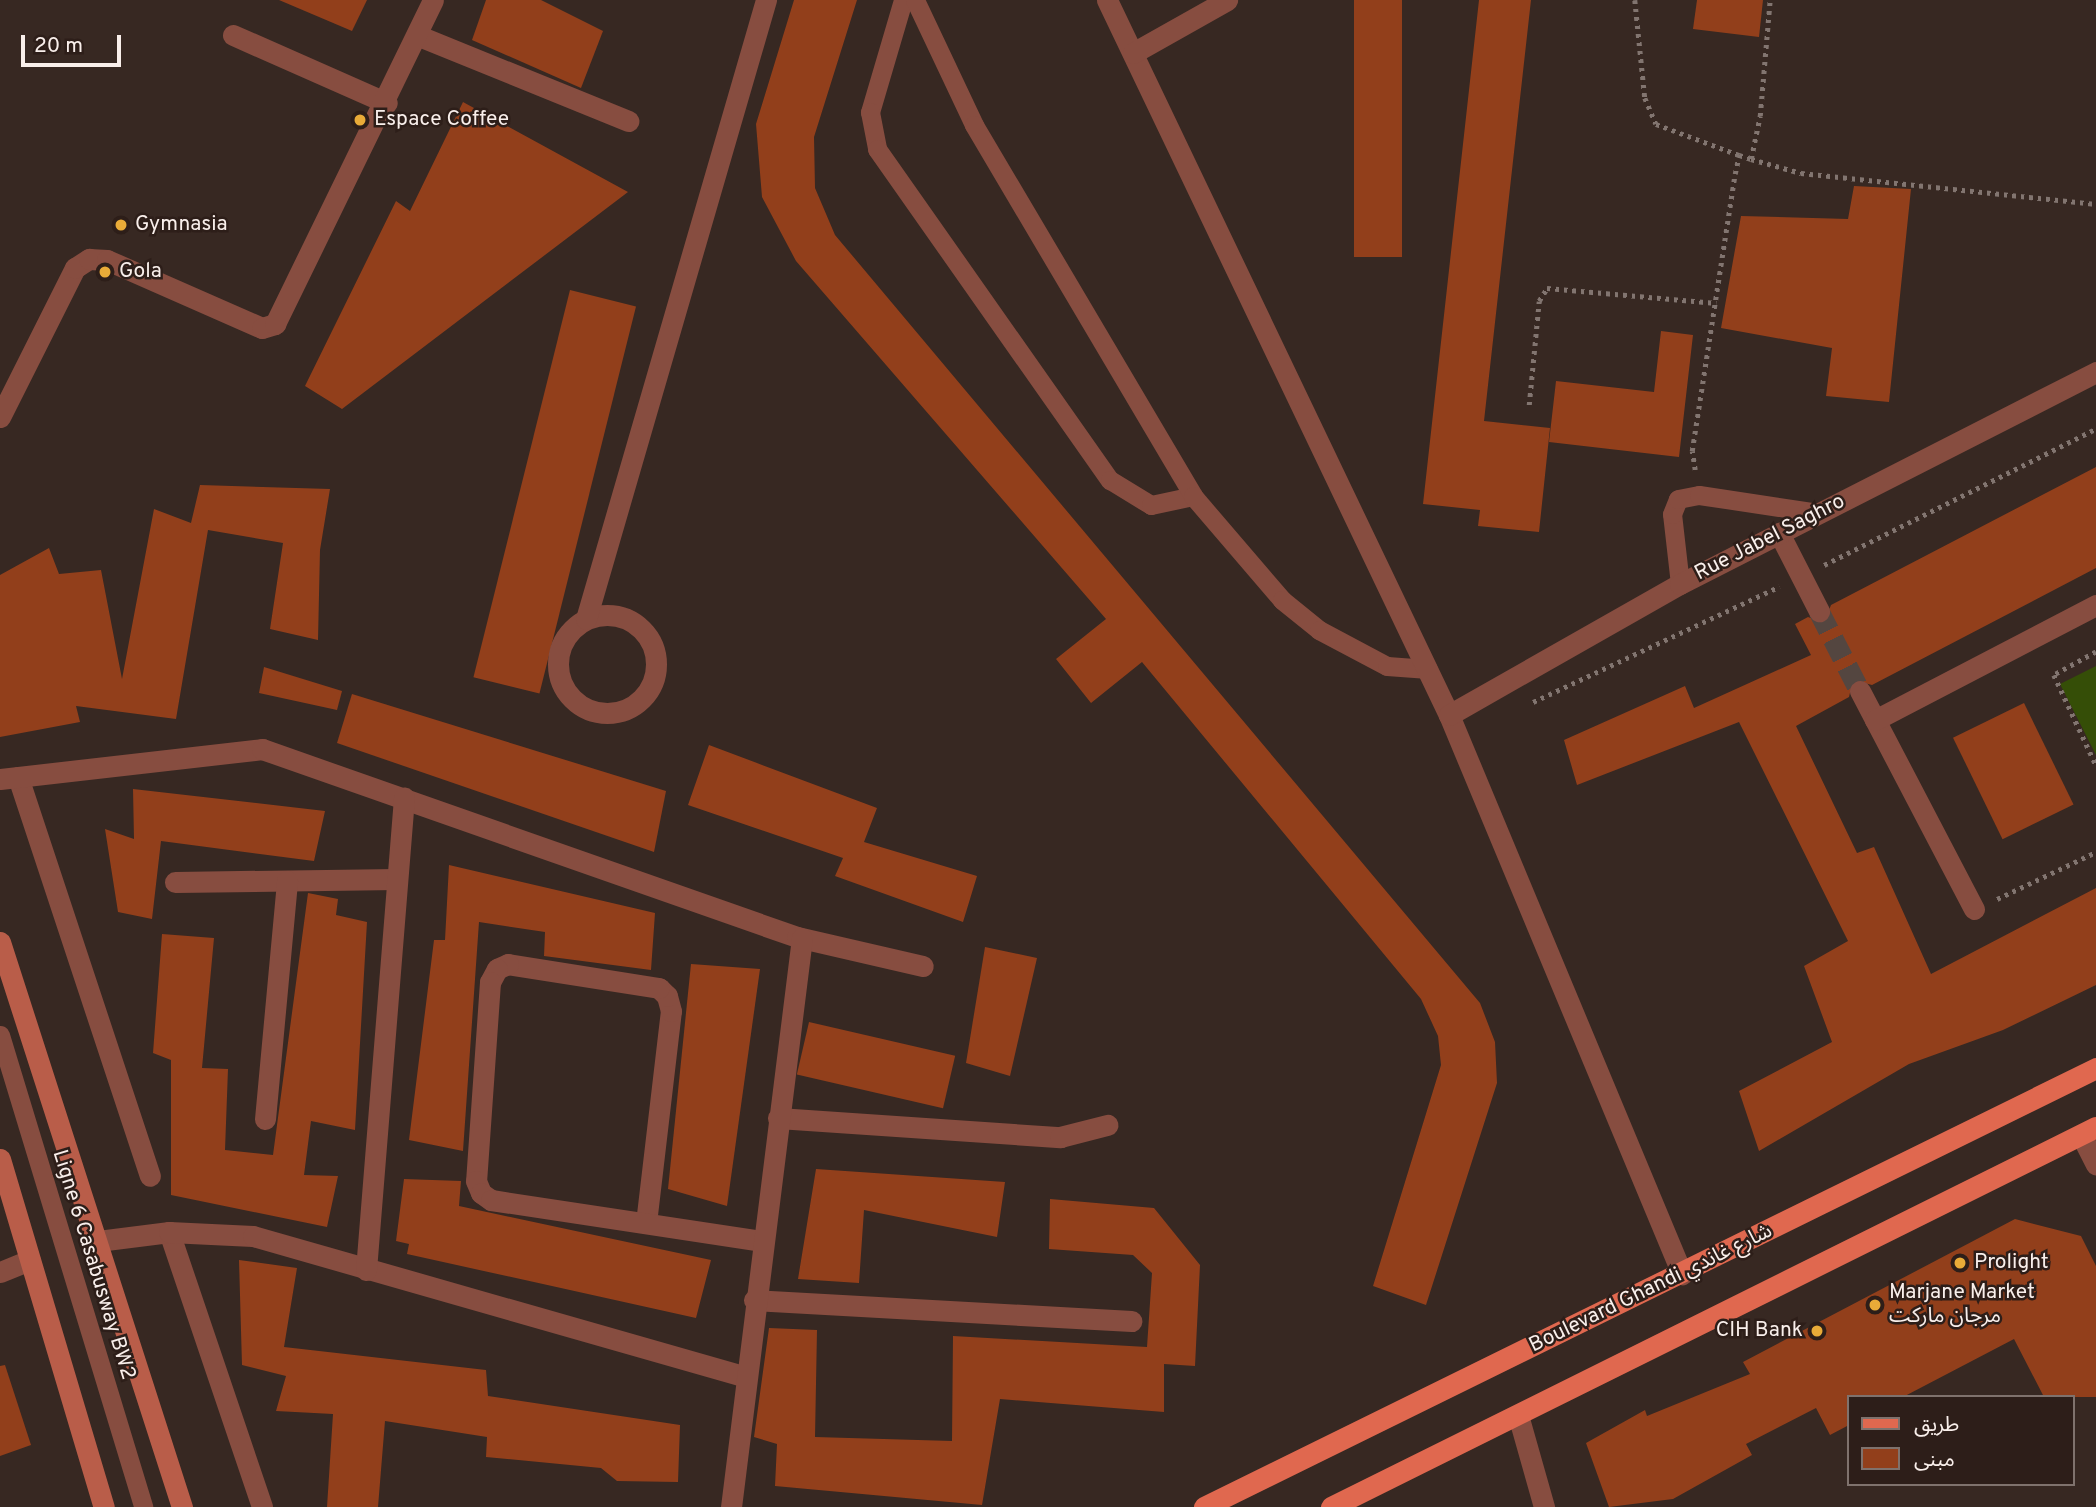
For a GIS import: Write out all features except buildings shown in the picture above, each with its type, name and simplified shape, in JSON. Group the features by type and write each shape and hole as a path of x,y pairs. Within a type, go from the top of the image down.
{"main road":[{"path":"0,942 182,1507"},
{"name":"Boulevard Ghandi شارع غاندي","path":"1204,1507 2096,1068"},
{"path":"1331,1507 2088,1131"},
{"path":"0,1158 104,1507"}],"street":[{"path":"0,418 75,268 89,259 107,260 262,328 275,324 387,103 433,0"},
{"path":"586,619 618,616 633,622 653,647 654,679 635,706 620,712 588,711 564,689 558,674 562,642 586,619 766,0"},
{"path":"1107,0 1449,715 1682,1273"},
{"path":"1133,53 1227,0"},
{"path":"233,35 387,103"},
{"path":"419,36 628,121"},
{"name":"Rue Jabel Saghro","path":"1449,715 1680,584 2096,372"},
{"path":"1779,533 1819,611"},
{"path":"1875,720 2096,605"},
{"path":"1860,691 1974,909"},
{"path":"150,1176 9,778 262,749 802,938 923,966"},
{"path":"366,1270 404,798"},
{"path":"175,882 397,879"},
{"path":"265,1119 287,881"},
{"path":"731,1507 743,1376 802,938"},
{"path":"646,1223 671,1011 667,996 659,988 508,964 497,969 489,995 476,1181 481,1193 491,1200 761,1241"},
{"path":"778,1118 1060,1137 1107,1125"},
{"path":"2088,1131 2096,1164"},
{"path":"169,1232 262,1507"},
{"path":"98,1241 169,1232 253,1236 743,1376"},
{"path":"0,1272 30,1260"},
{"path":"754,1300 1130,1321"},
{"path":"1518,1415 1544,1507"}],"lane":[{"path":"903,0 870,112 877,149 1110,480 1129,496 1152,505 1193,496"},
{"path":"915,0 974,125 1193,496 1282,600 1319,630 1387,666 1428,669"},
{"path":"1680,584 1672,514 1678,499 1699,495 1820,513"},
{"name":"Ligne 6 Casabusway BW2","path":"0,1035 143,1507"}],"path":[{"path":"1635,0 1645,98 1656,124 1739,155 1801,173 2096,204"},
{"path":"1751,159 1770,3 1776,0"},
{"path":"1699,495 1692,451 1739,155"},
{"path":"1529,405 1539,301 1546,288 1716,303"},
{"path":"2096,652 2054,676 2096,765"},
{"path":"1974,909 2096,852"}],"green space":[{"path":"2096,666 2096,755 2060,684"}],"tunnel":[{"path":"1819,611 1860,691"}],"place":[{"name":"Espace Coffee","path":"360,120"},
{"name":"Gymnasia","path":"121,225"},
{"name":"Gola","path":"105,272"},
{"name":"Prolight","path":"1960,1263"},
{"name":"Marjane Market مرجان ماركت","path":"1875,1305"},
{"name":"CIH Bank","path":"1817,1331"}]}
